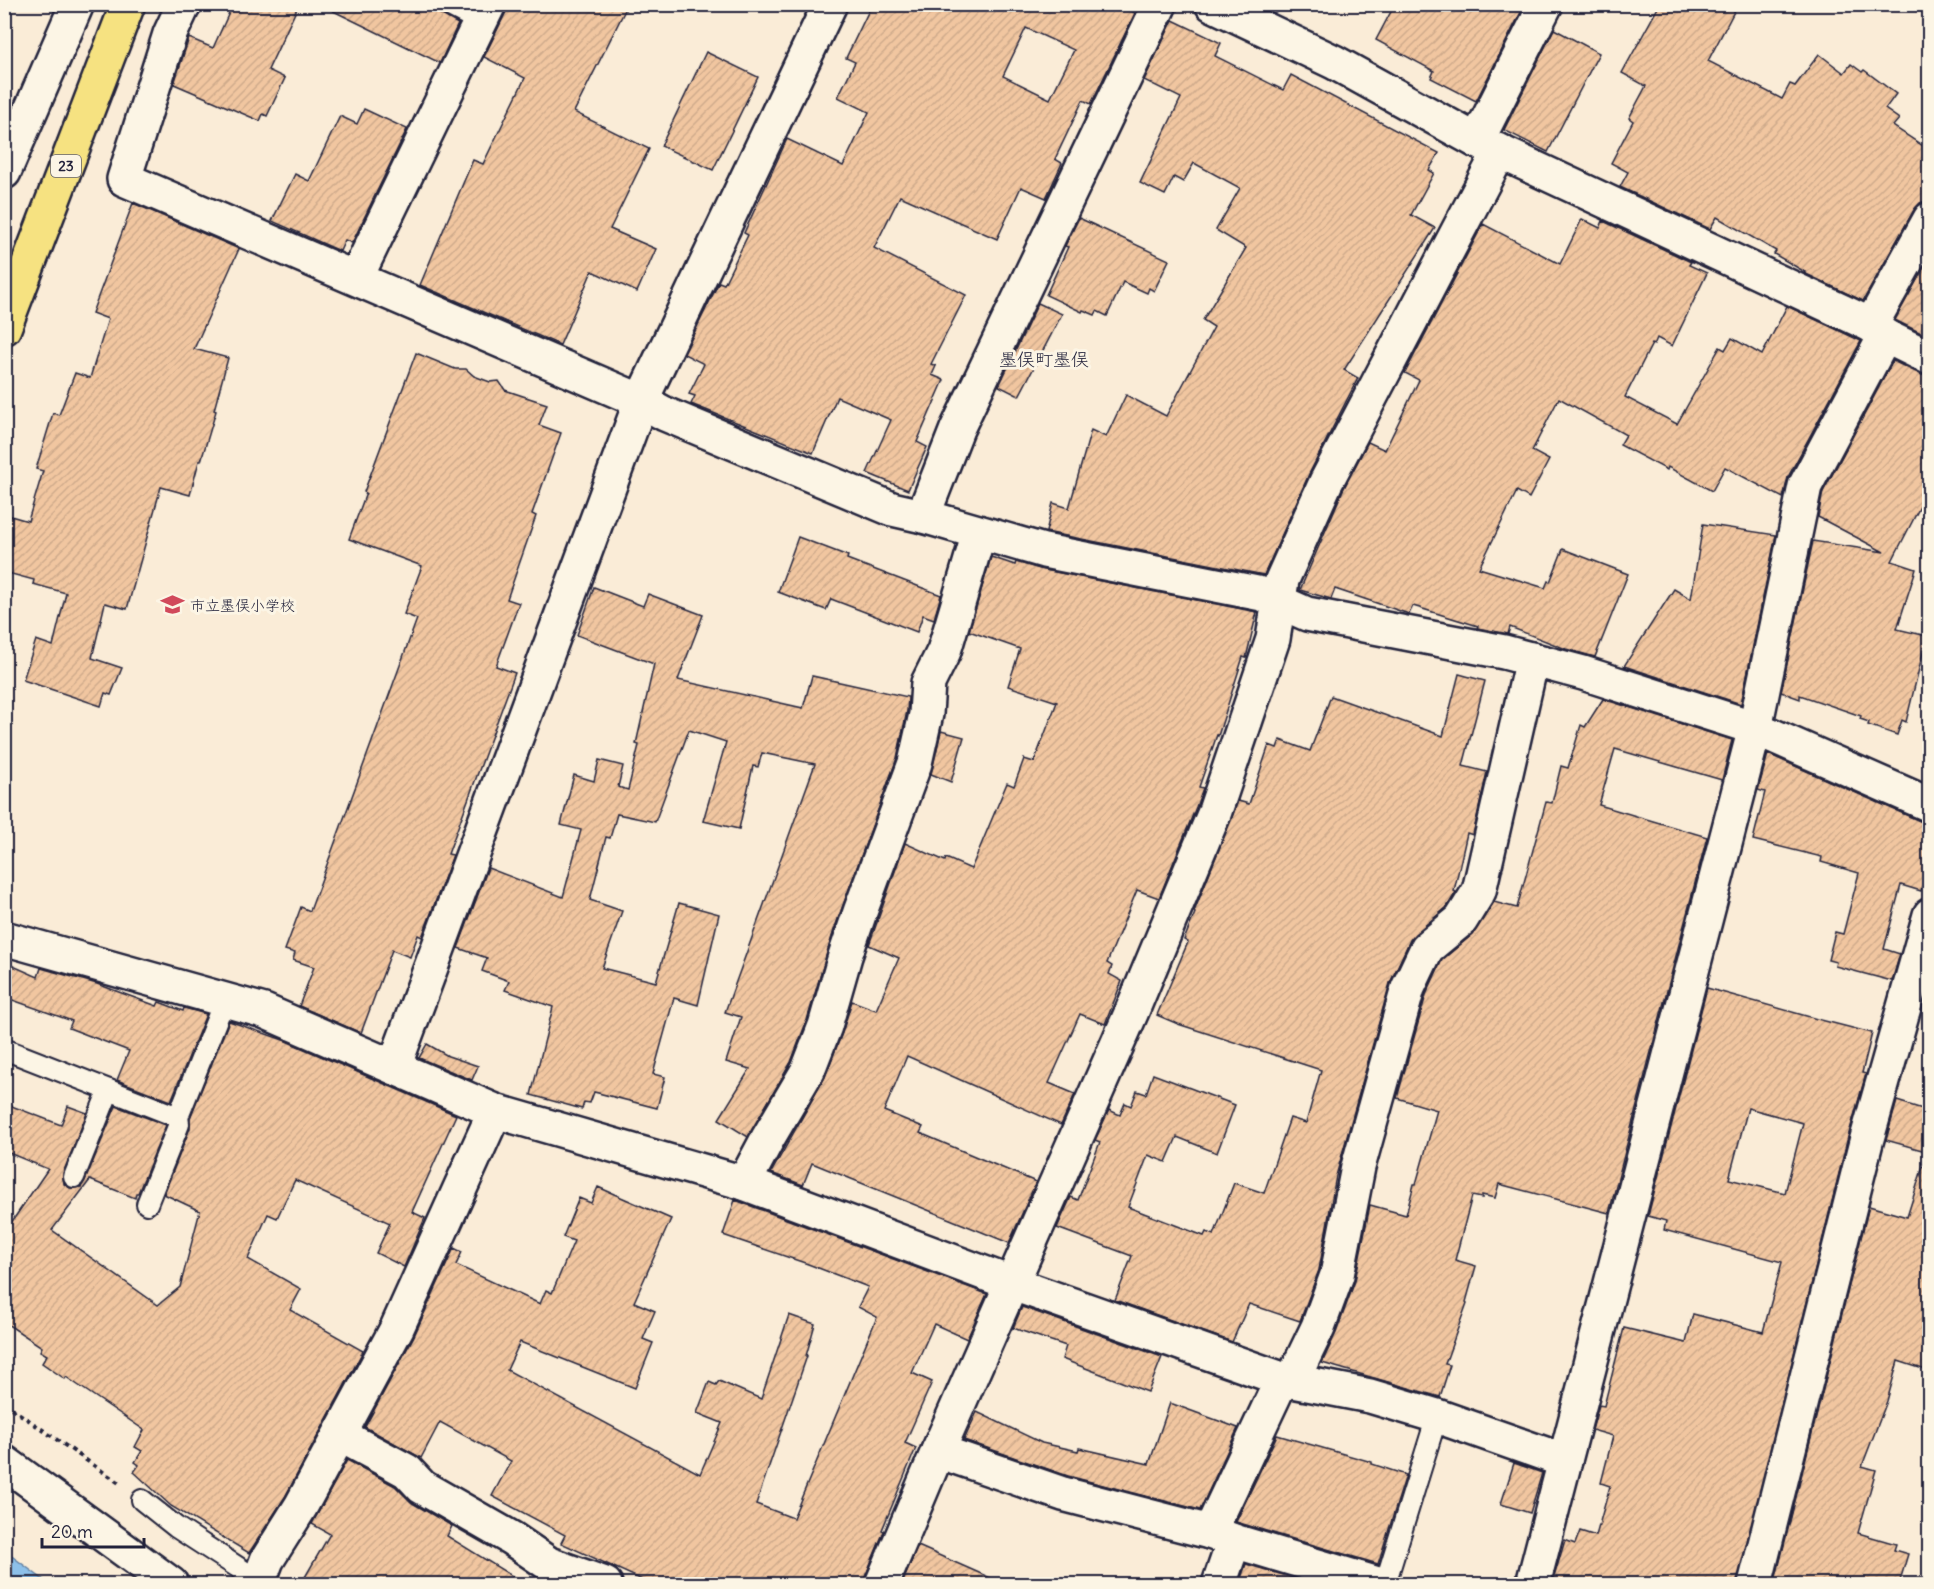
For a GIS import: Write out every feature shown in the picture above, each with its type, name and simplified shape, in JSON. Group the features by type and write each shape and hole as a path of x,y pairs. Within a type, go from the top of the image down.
{"main road":[{"name":"23","path":"4,328 128,4"}],"street":[{"path":"4,172 13,134 77,4"},
{"path":"184,4 170,34 124,179 641,401 665,414 892,509 1044,551 1262,594 1307,614 1504,652 1583,673 1755,728 1929,805"},
{"path":"394,1067 641,401 830,4"},
{"path":"923,516 957,429 1160,4"},
{"path":"1212,4 1334,62 1489,146 1878,331 1929,358"},
{"path":"882,1584 938,1451 1127,1022 1214,814 1273,639 1282,580 1326,482 1489,146 1546,4"},
{"path":"356,278 485,13"},
{"path":"1533,1584 1755,728 1805,486 1929,219"},
{"path":"744,1183 808,1070 825,1026 860,912 915,763 926,714 928,683 944,651 979,533"},
{"path":"1219,1584 1222,1537 1287,1380 1318,1327 1337,1275 1358,1167 1408,988 1427,948 1461,920 1479,891 1532,659"},
{"path":"1755,1584 1866,1142 1929,915"},
{"path":"4,938 264,1011 495,1111 744,1183 1013,1284 1287,1380 1370,1396 1437,1416 1565,1461"},
{"path":"259,1583 267,1560 302,1506 397,1328 495,1111"},
{"path":"340,1434 407,1471 422,1488 512,1538 549,1564 605,1584"},
{"path":"938,1451 1063,1494 1222,1537 1378,1584"},
{"path":"4,1462 171,1584"}],"lane":[{"path":"446,4 485,13"},
{"path":"147,1204 178,1124 178,1117 225,999"},
{"path":"4,1049 178,1117"},
{"path":"74,1177 109,1090"},
{"path":"1385,1584 1437,1416"},
{"path":"142,1500 176,1527 259,1583"}],"path":[{"path":"4,1403 142,1500"}],"water":[{"path":"5,1551 49,1584 5,1584"}],"building":[{"path":"233,4 299,4 268,70 285,78 267,116 263,114 260,121 174,84 189,38 213,48"},
{"path":"319,4 434,4 440,14 458,24 440,63"},
{"path":"507,4 628,4 574,112 649,149 610,229 656,249 637,292 592,271 560,345 420,285 473,160 483,164 525,78 484,57 506,12"},
{"path":"872,4 1119,4 1135,13 1091,104 1083,100 1055,159 1062,163 1046,198 1021,187 997,239 900,196 874,248 966,295 931,364 936,366 932,375 944,380 917,442 927,447 908,490 867,473 891,420 837,397 813,453 691,404 695,396 689,394 704,364 684,354 719,282 724,284 748,235 744,233 787,139 843,166 869,112 838,97 855,62 846,58","holes":["1026,28 1074,50 1050,99 1003,76"]},
{"path":"1395,4 1525,4 1476,101 1431,78 1434,71 1376,40"},
{"path":"1660,4 1738,4 1708,61 1782,99 1790,84 1795,86 1819,54 1844,73 1851,64 1862,72 1864,70 1896,94 1885,109 1899,119 1893,126 1929,150 1929,200 1920,203 1914,210 1863,301 1804,273 1774,254 1776,251 1717,217 1710,229 1620,187 1628,172 1611,163 1633,121 1629,118 1646,86 1622,73"},
{"path":"1173,20 1221,43 1215,56 1283,90 1291,75 1439,153 1429,170 1434,173 1411,215 1435,228 1344,370 1358,378 1309,474 1264,575 1046,532 1053,503 1069,508 1091,430 1106,437 1126,395 1166,416 1214,327 1203,320 1246,248 1216,230 1240,188 1194,163 1183,182 1174,177 1165,195 1140,183 1181,98 1144,80"},
{"path":"1554,29 1599,53 1548,152 1504,130"},
{"path":"706,52 758,77 713,170 661,146"},
{"path":"364,109 407,129 352,243 345,240 340,251 272,221 295,174 309,181 340,116 357,124"},
{"path":"133,203 239,249 194,349 228,358 214,410 216,411 190,495 161,487 127,609 105,603 92,658 122,668 111,695 105,693 101,706 23,680 36,640 53,646 66,593 33,584 34,580 4,572 4,514 28,521 43,471 36,469 53,413 59,415 75,373 90,378 108,319 92,313"},
{"path":"1079,218 1169,260 1154,291 1149,288 1147,293 1123,282 1107,316 1097,311 1095,315 1083,310 1082,312 1046,295 1068,247 1065,246"},
{"path":"1582,219 1600,228 1603,221 1691,262 1689,265 1707,273 1672,346 1657,338 1625,397 1677,424 1720,347 1725,350 1732,338 1762,355 1787,306 1861,341 1788,477 1783,498 1725,467 1712,491 1620,445 1626,435 1559,398 1532,451 1549,460 1529,498 1517,491 1479,568 1545,588 1548,581 1550,582 1563,549 1628,574 1595,657 1566,649 1510,627 1508,634 1477,628 1478,626 1413,606 1409,614 1335,589 1331,599 1300,590 1343,490 1368,442 1385,450 1419,380 1405,373 1483,224 1560,264"},
{"path":"1929,258 1929,337 1895,320"},
{"path":"1038,303 1062,314 1019,396 999,386"},
{"path":"416,353 455,369 466,369 474,376 490,382 499,381 505,390 547,404 539,425 561,433 532,514 536,516 507,599 519,603 496,666 515,673 448,854 453,855 422,937 418,935 410,957 392,950 361,1033 299,1006 314,967 293,960 295,953 285,950 301,907 310,911 417,619 404,614 422,566 349,539 366,493 364,492"},
{"path":"1893,361 1929,376 1929,489 1892,561 1916,569 1897,629 1927,636 1906,722 1902,720 1897,735 1868,725 1869,722 1860,719 1861,716 1800,695 1800,699 1781,692 1813,541 1884,552 1818,517 1823,492"},
{"path":"1703,524 1776,535 1741,704 1624,666 1674,589 1691,599"},
{"path":"798,537 848,556 847,559 941,595 934,619 923,615 917,632 831,599 826,610 778,592"},
{"path":"991,557 1015,565 1016,562 1040,569 1257,612 1246,658 1243,657 1199,787 1203,788 1159,898 1137,890 1107,963 1112,966 1109,974 1122,981 1105,1024 1080,1014 1049,1083 1075,1094 1061,1125 907,1056 884,1111 923,1127 920,1133 1036,1182 1009,1243 812,1163 803,1185 771,1173 825,1077 852,1001 876,1010 899,958 869,945 905,843 945,861 946,858 971,869 1007,783 1014,786 1024,759 1034,762 1057,702 1008,686 1020,649 969,631"},
{"path":"594,587 643,606 648,594 703,615 678,680 803,708 812,676 908,697 897,758 834,930 807,1020 791,1062 748,1137 719,1119 750,1069 726,1062 741,1017 725,1012 815,764 762,753 758,767 753,766 739,829 703,821 726,742 689,730 655,822 617,814 610,838 606,837 590,900 622,911 602,968 656,982 679,903 719,914 698,1005 674,998 653,1074 665,1077 657,1108 594,1092 590,1103 584,1102 582,1109 531,1095 553,1007 505,990 509,981 482,971 487,958 458,948 488,868 563,897 581,830 561,825 574,775 594,781 599,760 623,766 618,787 628,790 654,664 577,635"},
{"path":"1459,674 1485,681 1463,766 1487,772 1473,835 1467,833 1454,891 1456,892 1447,907 1410,940 1390,983 1336,1176 1319,1270 1300,1321 1249,1304 1232,1342 1115,1300 1132,1256 1057,1228 1071,1197 1078,1200 1100,1142 1095,1140 1109,1110 1120,1115 1125,1103 1131,1106 1137,1091 1146,1094 1153,1074 1235,1105 1217,1153 1177,1137 1166,1162 1148,1155 1128,1207 1204,1236 1206,1232 1214,1235 1234,1183 1264,1193 1290,1118 1306,1123 1321,1070 1178,1024 1157,1015 1188,942 1184,940 1238,801 1249,804 1269,745 1277,748 1280,740 1310,751 1331,696 1443,736"},
{"path":"1603,699 1732,740 1722,780 1615,749 1599,805 1707,837 1609,1213 1499,1184 1495,1198 1482,1195 1482,1198 1472,1196 1455,1260 1476,1266 1467,1303 1445,1364 1450,1365 1440,1397 1322,1363 1355,1281 1370,1205 1406,1215 1437,1110 1397,1098 1426,995 1442,960 1473,934 1494,902 1517,908 1546,802 1552,803 1561,766 1568,768 1581,725 1585,727"},
{"path":"941,731 964,737 951,782 931,774"},
{"path":"1768,754 1922,822 1929,823 1929,862 1921,891 1901,885 1884,949 1900,954 1892,981 1835,966 1836,962 1828,960 1835,932 1843,934 1859,873 1821,862 1822,857 1753,840 1765,792 1758,790"},
{"path":"4,962 38,977 41,968 97,984 157,1006 159,1002 183,1011 184,1008 206,1014 171,1101 117,1080 129,1051 69,1028 72,1021 4,997"},
{"path":"1707,988 1872,1033 1862,1073 1866,1074 1848,1137 1737,1584 1552,1584 1565,1540 1575,1544 1580,1531 1596,1536 1610,1486 1601,1483 1613,1436 1592,1430 1599,1405 1604,1406 1624,1328 1686,1343 1693,1314 1763,1332 1782,1262 1664,1230 1666,1221 1648,1216","holes":["1748,1108 1803,1123 1785,1193 1729,1179"]},
{"path":"229,1021 286,1041 456,1115 412,1212 425,1218 404,1267 376,1253 390,1223 295,1180 277,1218 268,1214 248,1259 301,1289 290,1310 363,1351 285,1497 249,1553 171,1506 134,1472 139,1465 135,1462 142,1451 135,1447 144,1430 42,1363 47,1355 40,1351 42,1347 4,1322 4,1233 48,1169 4,1151 4,1103 61,1125 68,1106 87,1113 63,1173 64,1184 70,1188 81,1187 85,1181 116,1106 166,1125 135,1198 90,1180 52,1230 158,1305 180,1287 200,1211 164,1194 190,1128 190,1118"},
{"path":"427,1044 448,1056 478,1066 472,1080 419,1058"},
{"path":"1897,1101 1929,1111 1929,1152 1886,1140"},
{"path":"1923,1166 1929,1167 1929,1371 1898,1361 1887,1401 1862,1466 1876,1470 1858,1533 1896,1544 1894,1550 1908,1554 1899,1584 1787,1584 1775,1581 1869,1206 1907,1217"},
{"path":"598,1187 671,1219 634,1302 655,1311 643,1339 653,1343 635,1388 520,1342 507,1370 700,1474 722,1423 697,1413 709,1382 716,1385 719,1381 761,1399 789,1315 815,1324 807,1356 756,1504 793,1518 877,1317 858,1307 868,1287 723,1235 735,1200 987,1294 967,1339 934,1324 912,1373 932,1382 905,1443 916,1448 882,1530 884,1531 864,1584 651,1584 561,1543 565,1535 492,1496 511,1461 440,1422 421,1458 365,1427 414,1336 454,1248 462,1252 456,1265 540,1304 546,1290 552,1293 574,1241 563,1237 579,1198 591,1203"},
{"path":"1022,1307 1162,1357 1148,1392 1062,1359 1066,1346 1013,1328"},
{"path":"1170,1403 1238,1428 1200,1510 1068,1476 964,1440 977,1412 1042,1443 1078,1451 1079,1448 1149,1464"},
{"path":"1277,1435 1372,1462 1372,1464 1406,1475 1378,1564 1236,1522"},
{"path":"347,1460 395,1486 412,1503 452,1526 447,1536 525,1584 301,1584 330,1534 312,1524"},
{"path":"1514,1463 1542,1473 1530,1513 1501,1504"},
{"path":"918,1546 1004,1584 902,1584"},
{"path":"1246,1564 1314,1584 1239,1584"}],"place":[{"name":"市立墨俣小学校","path":"172,605"}],"district":[{"name":"墨俣町墨俣","path":"1044,359"}]}
